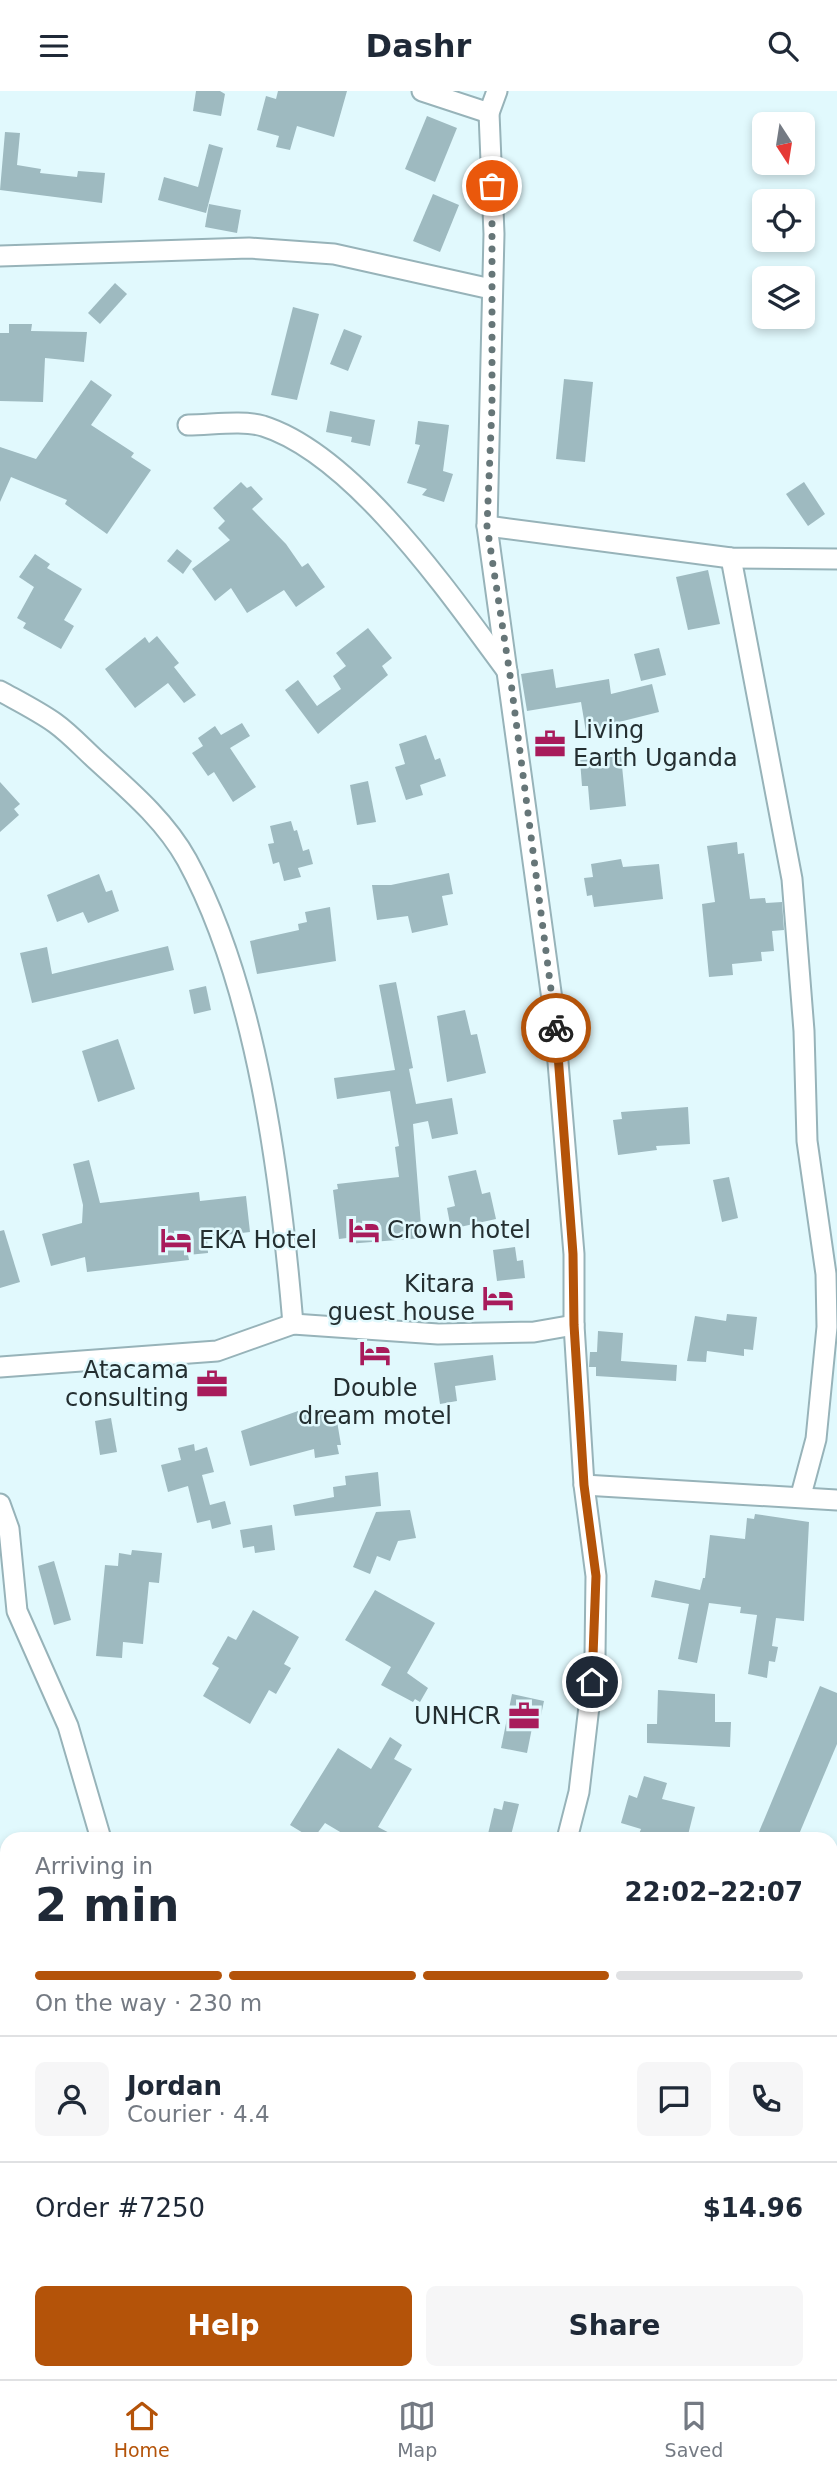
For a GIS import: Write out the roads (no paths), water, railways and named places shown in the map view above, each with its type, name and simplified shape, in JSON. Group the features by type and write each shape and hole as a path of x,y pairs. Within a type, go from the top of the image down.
{"street":[{"path":"422,91 489,113"},
{"path":"498,91 489,113 494,234 491,289 492,406 487,526 510,675 554,1014 573,1254 574,1325 584,1485 596,1576 596,1655 579,1792 569,1832"},
{"path":"0,256 249,248 334,254 491,289"},
{"path":"188,425 261,425 301,443 336,468 424,560 510,675"},
{"path":"487,526 732,558 837,559"},
{"path":"732,558 792,879 804,1031 807,1141 826,1274 827,1327 816,1439 801,1495"},
{"path":"0,691 56,723 149,808 192,870 217,926 246,1022 270,1136 286,1233 293,1324"},
{"path":"0,1367 217,1351 293,1324 438,1334 534,1332 574,1325"},
{"path":"584,1485 801,1495 837,1500"},
{"path":"0,1504 9,1529 17,1611 68,1726 99,1832"},
{"path":"0,1600 17,1611"}],"place":[{"name":"Living Earth Uganda","path":"550,744"},
{"name":"Crown hotel","path":"364,1230"},
{"name":"EKA Hotel","path":"176,1240"},
{"name":"Kitara guest house","path":"498,1298"},
{"name":"Double dream motel","path":"375,1353"},
{"name":"Atacama consulting","path":"212,1384"},
{"name":"UNHCR","path":"524,1716"}]}
